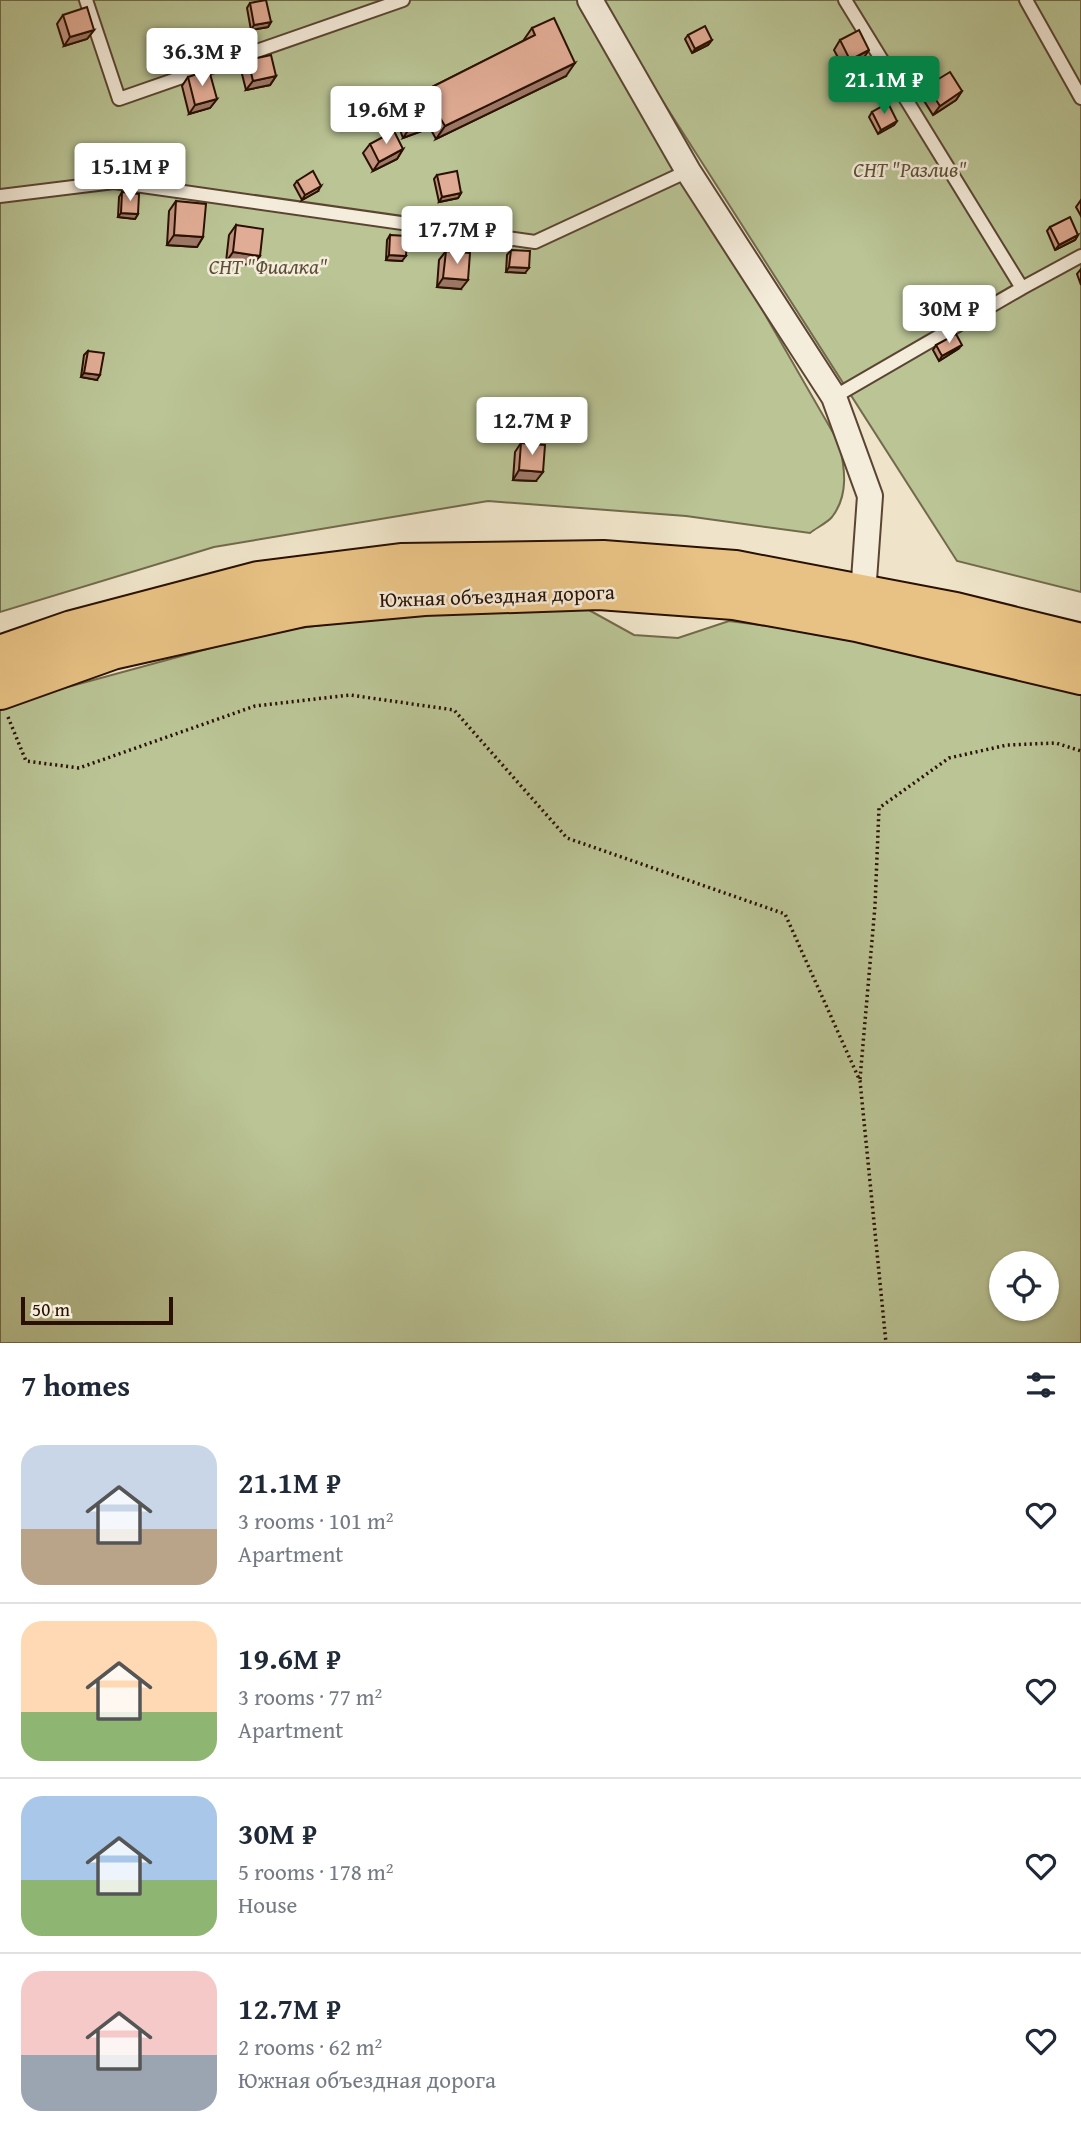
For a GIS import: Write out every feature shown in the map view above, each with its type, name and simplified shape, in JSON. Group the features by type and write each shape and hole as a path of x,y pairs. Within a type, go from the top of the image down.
{"main road":[{"name":"Южная объездная дорога","path":"0,655 72,630 258,581 401,563 603,560 735,570 1081,675"},
{"name":"Южная объездная дорога","path":"3,703 112,650 303,607 397,598 599,590 955,612 1081,643"}],"street":[{"path":"590,0 688,171 834,397 870,496 845,605"}],"lane":[{"path":"86,0 120,99 403,0"},
{"path":"845,0 1021,288"},
{"path":"1026,0 1081,98"},
{"path":"0,196 114,182 535,242 688,171"},
{"path":"834,397 1081,256"}],"path":[{"path":"3,703 26,761 79,768 255,706 350,695 454,710 567,838 785,914 860,1081"},
{"path":"886,1343 860,1081 875,906 879,808 949,758 1007,744 1056,743 1081,751"}],"green space":[{"name":"СНТ \"Фиалка\"","path":"0,0 584,0 839,443 844,481 837,509 830,519 810,533 686,516 488,501 214,547 0,612"},
{"name":"СНТ \"Разлив\"","path":"598,0 1081,0 1081,592 957,561"},
{"path":"587,609 634,635 678,638 729,621 874,640 1081,692 1081,1343 0,1343 0,709 20,700 270,632 418,612"}],"building":[{"path":"266,0 271,22 254,25 250,3"},
{"path":"87,7 94,30 70,37 63,15"},
{"path":"554,18 575,63 445,126 439,116 411,126 403,101 427,92 426,90 535,35 532,28"},
{"path":"705,26 712,40 695,49 688,35"},
{"path":"859,30 869,50 850,60 840,40"},
{"path":"271,55 276,76 253,81 248,60"},
{"path":"209,70 217,99 195,105 188,77"},
{"path":"950,72 962,91 940,106 927,86"},
{"path":"888,103 897,121 881,130 872,112"},
{"path":"394,131 403,149 379,162 370,144"},
{"path":"313,171 321,186 305,195 297,181"},
{"path":"457,171 461,193 442,197 437,175"},
{"path":"122,192 139,194 138,214 121,213"},
{"path":"176,201 206,204 203,237 174,235"},
{"path":"1070,217 1078,235 1059,245 1050,227"},
{"path":"236,225 263,229 260,256 233,252"},
{"path":"390,235 407,236 406,256 389,255"},
{"path":"511,250 530,251 529,268 509,267"},
{"path":"446,251 470,253 468,280 443,278"},
{"path":"956,334 962,345 942,356 936,345"},
{"path":"88,351 104,353 100,375 84,373"},
{"path":"521,443 545,445 543,472 519,470"}]}
